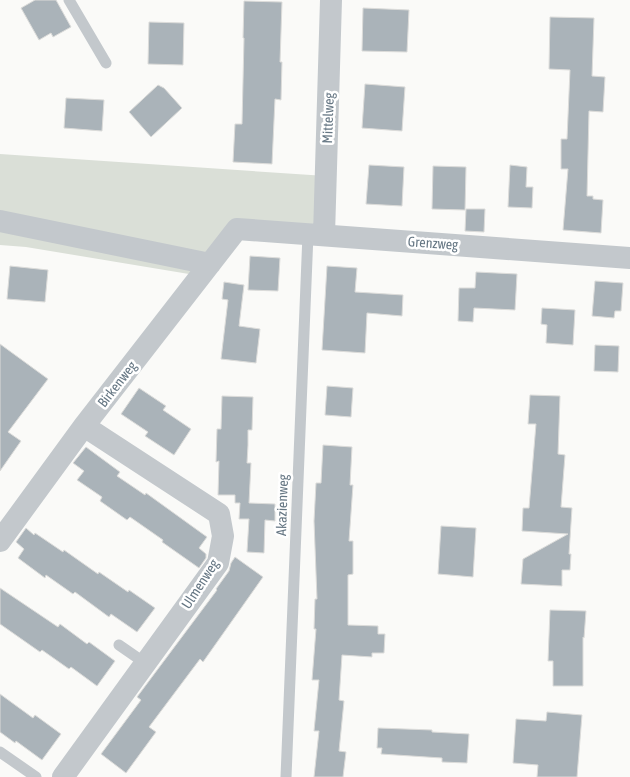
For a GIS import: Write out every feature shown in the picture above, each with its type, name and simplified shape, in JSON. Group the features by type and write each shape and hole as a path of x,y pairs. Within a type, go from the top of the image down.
{"street":[{"name":"Mittelweg","path":"316,235 331,0"},
{"path":"0,221 210,264"},
{"name":"Grenzweg","path":"237,229 630,258"},
{"name":"Birkenweg","path":"0,541 84,426 237,229"},
{"name":"Ulmenweg","path":"63,777 218,564 223,536 219,514 84,426"}],"lane":[{"path":"69,0 106,63"},
{"name":"Akazienweg","path":"286,777 316,235"},
{"path":"119,645 145,663"},
{"path":"0,752 36,777"}],"shaded area":[{"path":"0,154 326,176 324,235 237,229 195,275 26,247 0,245"}],"building":[{"path":"35,0 56,0 71,27 53,37 51,33 39,40 21,8"},
{"path":"244,1 282,2 281,100 275,99 272,164 233,162 235,124 242,124"},
{"path":"363,8 409,10 407,52 362,51"},
{"path":"550,17 594,18 592,76 605,77 603,112 589,111 587,196 603,200 601,233 563,230 568,169 561,169 561,139 567,139 570,70 549,69"},
{"path":"149,22 184,23 183,65 148,64"},
{"path":"365,84 405,87 402,131 362,128"},
{"path":"158,85 164,88 182,108 151,137 129,112"},
{"path":"66,98 104,100 102,131 64,128"},
{"path":"369,165 404,167 402,206 366,204"},
{"path":"510,165 527,167 526,187 533,187 532,208 508,207"},
{"path":"433,166 466,167 465,210 432,209"},
{"path":"466,209 485,209 484,232 465,231"},
{"path":"250,256 280,258 278,291 248,290"},
{"path":"10,266 48,270 45,302 7,299"},
{"path":"327,266 357,268 355,292 403,295 402,316 367,313 365,353 322,350"},
{"path":"476,272 517,274 515,310 474,308 473,322 458,321 459,288 475,288"},
{"path":"595,281 623,283 621,311 615,311 614,318 592,316"},
{"path":"224,282 244,285 239,326 260,329 256,363 221,359 228,300 222,299"},
{"path":"542,308 575,310 573,345 546,343 547,325 541,324"},
{"path":"0,344 48,379 8,432 21,441 0,471"},
{"path":"595,345 619,346 618,372 594,371"},
{"path":"327,386 353,388 351,417 325,415"},
{"path":"139,388 166,406 163,410 191,429 174,455 145,436 148,432 121,414"},
{"path":"530,395 560,396 558,454 565,455 561,507 572,508 569,554 571,554 570,570 562,570 562,586 521,584 523,559 568,534 522,531 523,508 529,508 536,424 528,424"},
{"path":"222,396 253,397 252,430 248,430 247,463 251,463 249,503 275,504 275,521 265,520 264,553 247,552 249,519 239,519 240,503 235,503 235,495 218,495 219,461 216,462 217,429 221,429"},
{"path":"323,445 352,447 350,485 353,485 349,541 353,541 353,574 348,575 348,625 378,626 378,634 385,634 384,653 372,653 372,657 342,655 339,700 344,701 339,751 346,752 343,777 314,777 319,731 314,731 319,680 312,680 316,629 314,629 315,599 317,599 314,521 316,483 321,483"},
{"path":"86,447 120,472 117,476 145,495 146,493 207,537 199,548 206,554 206,558 199,568 130,517 127,520 100,501 102,497 77,480 84,471 73,463"},
{"path":"441,526 476,528 473,577 438,574"},
{"path":"26,528 34,535 35,533 63,552 64,550 98,574 99,572 155,608 137,632 111,614 109,617 75,592 73,594 46,575 45,578 18,558 24,549 16,542"},
{"path":"235,557 263,577 203,662 200,659 149,727 156,732 126,773 101,754 141,700 137,697 217,590"},
{"path":"0,588 58,627 60,624 87,644 89,642 115,661 97,686 71,667 69,669 42,650 40,652 0,624"},
{"path":"550,610 586,611 583,637 583,686 553,686 553,661 548,661"},
{"path":"0,694 33,718 35,715 61,734 42,760 0,732"},
{"path":"547,712 582,715 577,777 537,777 538,765 513,763 516,719 546,721"},
{"path":"378,728 432,730 432,732 469,734 467,763 442,762 442,758 381,754 382,748 377,748"}]}
